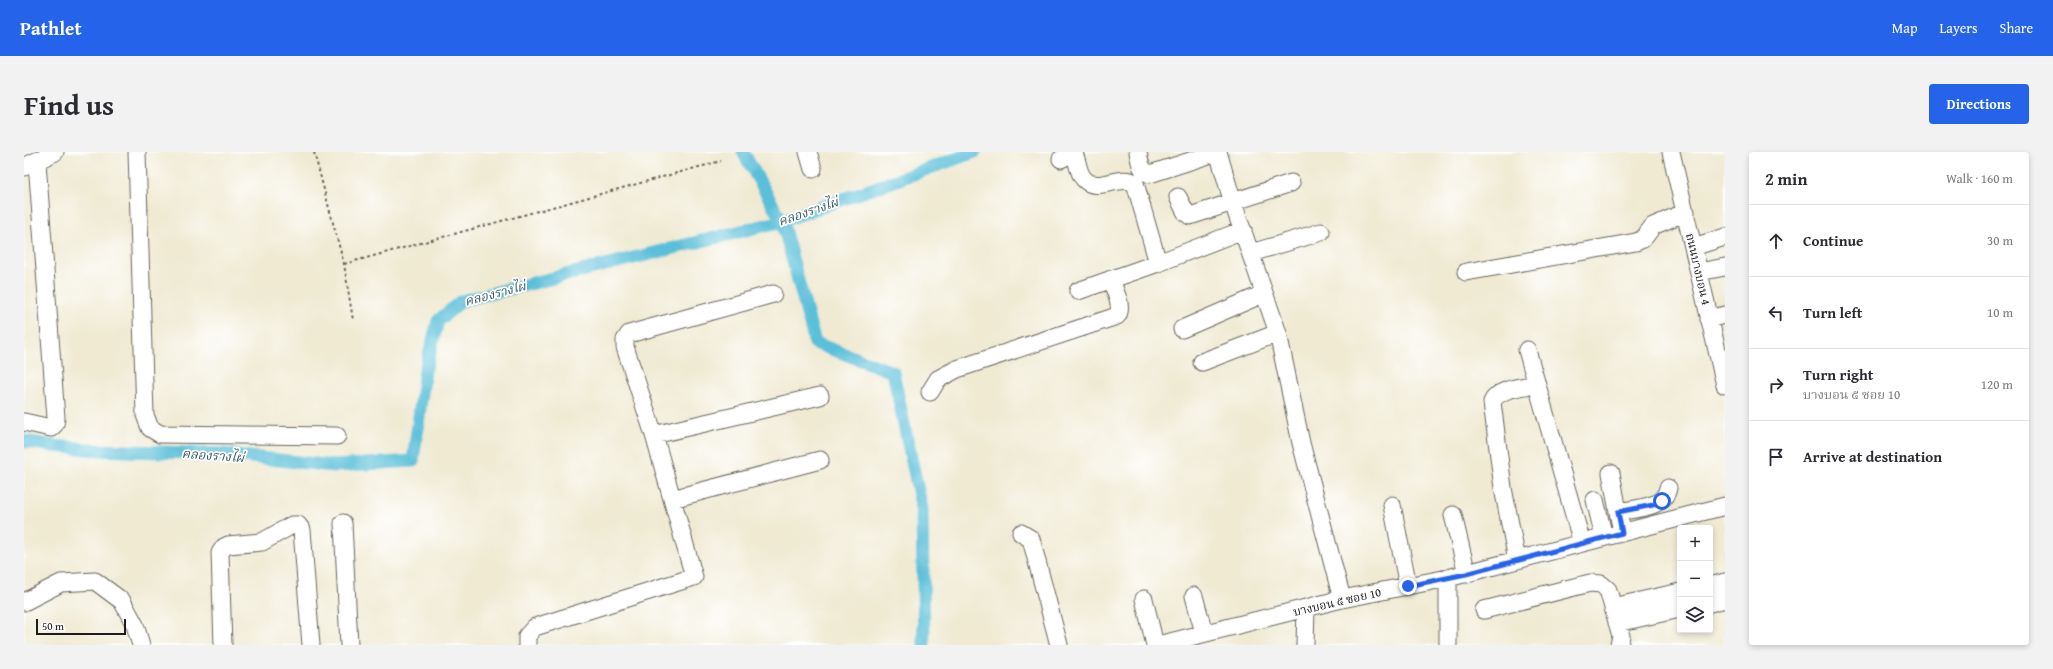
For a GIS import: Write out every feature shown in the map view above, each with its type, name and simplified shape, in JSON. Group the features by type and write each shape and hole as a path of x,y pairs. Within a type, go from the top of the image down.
{"street":[{"path":"24,422 51,428 55,424 56,418 31,164 55,152"},
{"path":"137,152 145,415 150,428 160,434 337,436"},
{"path":"808,152 813,169"},
{"path":"1138,152 1142,169 1146,173 1150,174 1218,152 1263,294 1278,333 1301,443 1342,599"},
{"name":"ถนนบางบอน 4","path":"1671,152 1699,272 1717,317 1725,385"},
{"path":"1061,159 1069,155 1075,156 1083,179 1089,183 1096,184 1127,179 1135,183 1158,263"},
{"path":"1178,197 1186,213 1190,216 1291,183"},
{"path":"1466,272 1636,242 1643,239 1654,226 1686,212"},
{"path":"1078,291 1158,263 1243,230"},
{"path":"1250,253 1321,232"},
{"path":"1693,247 1725,237"},
{"path":"1699,272 1725,266"},
{"path":"930,392 938,379 957,368 1117,316 1120,312 1120,306 1111,280"},
{"path":"527,645 527,636 535,627 694,577 654,435 625,347 625,340 629,334 773,294"},
{"path":"1182,329 1263,294"},
{"path":"1202,362 1278,333"},
{"path":"1527,350 1582,543"},
{"path":"1517,560 1503,488 1492,402 1494,396 1500,393 1537,384"},
{"path":"654,435 820,396"},
{"path":"672,499 820,460"},
{"path":"1611,473 1622,533"},
{"path":"1618,512 1658,504 1665,498 1668,488"},
{"path":"1595,500 1604,537"},
{"path":"1392,505 1408,586"},
{"name":"บางบอน ๕ ซอย 10","path":"1158,645 1177,642 1204,633 1342,599 1466,574 1725,506"},
{"path":"1453,515 1466,574"},
{"path":"343,523 349,645"},
{"path":"223,645 220,552 228,545 262,542 292,525 298,525 302,530 311,645"},
{"path":"1021,533 1031,538 1059,645"},
{"path":"1448,578 1448,645"},
{"path":"24,602 61,583 95,581 122,601 135,625 142,645"},
{"path":"1713,585 1725,582"},
{"path":"1484,610 1590,583 1601,584 1608,590 1621,636 1619,645"},
{"path":"1615,615 1677,593"},
{"path":"1194,596 1204,633"},
{"path":"1144,599 1154,645"},
{"path":"1713,602 1725,599"},
{"path":"1305,645 1306,608"},
{"path":"1615,615 1677,609"}],"path":[{"path":"314,152 344,264 354,320"},
{"path":"344,264 721,161"}],"waterway":[{"path":"743,152 782,221 815,343 893,372 922,509 924,645"},
{"name":"คลองรางไผ่","path":"24,441 54,446 96,450 223,454 334,466 413,461 425,371 438,321 461,301 782,221 975,152"}],"route":[{"path":"1408,586 1466,574 1622,533 1618,512 1658,504 1662,501"}]}
